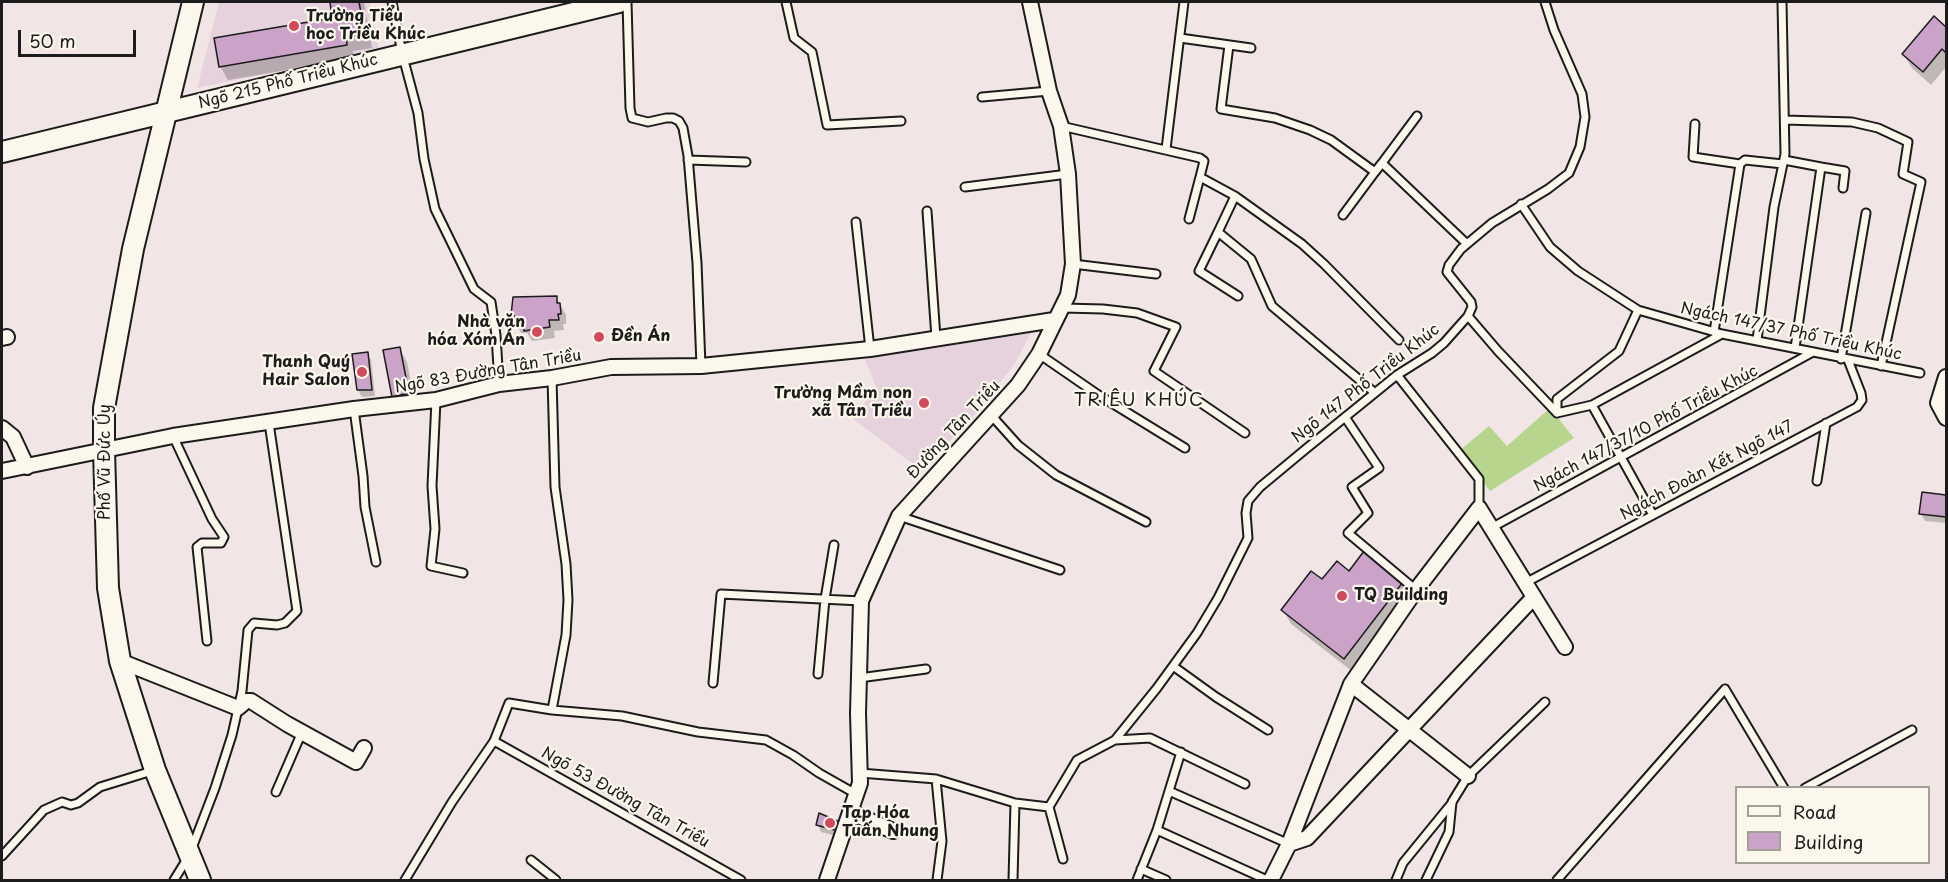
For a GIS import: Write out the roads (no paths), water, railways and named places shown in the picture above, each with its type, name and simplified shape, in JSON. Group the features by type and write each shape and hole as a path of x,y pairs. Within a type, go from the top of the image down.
{"street":[{"name":"Phố Vũ Đức Úy","path":"193,2 178,60 168,113 133,249 104,408 104,450 108,588 120,661 155,770 200,880"},
{"name":"Ngõ 215 Phố Triều Khúc","path":"2,152 619,2"},
{"name":"Đường Tân Triều","path":"827,880 860,783 861,601 899,516 1018,386 1040,354 1054,320 1063,308 1068,295 1072,264 1068,174 1060,126 1049,91 1030,2"},
{"name":"Ngõ 83 Đường Tân Triều","path":"2,471 173,436 354,409 436,400 499,384 552,378 611,367 701,366 870,349 1054,320"},
{"path":"1947,377 1938,403 1947,418"},
{"path":"2,428 13,437 27,467"},
{"path":"1269,880 1289,844 1352,684 1416,590 1479,508 1565,647"},
{"path":"1289,844 1307,838 1534,597"},
{"path":"120,661 238,708 246,701 251,701 356,762 364,748"},
{"path":"1352,684 1468,776"},
{"path":"850,813 893,831"}],"lane":[{"path":"392,2 402,53 418,113 424,159 435,209 474,289 491,302 499,384"},
{"path":"627,2 632,118 648,122 666,117 679,121 683,128 697,263 701,366"},
{"path":"786,2 794,38 812,52 827,125 901,121"},
{"path":"1166,149 1184,2"},
{"path":"1545,2 1554,30 1581,94 1585,117 1580,147 1569,173 1548,189 1492,223 1467,244 1449,265 1447,272 1471,303 1472,307 1468,316 1557,414"},
{"path":"1757,340 1774,207 1783,162 1785,120 1782,2"},
{"path":"1179,38 1251,48"},
{"path":"1229,45 1221,109 1275,118 1310,129 1331,140 1375,172"},
{"path":"982,97 1049,91"},
{"path":"1343,215 1417,116"},
{"path":"1785,120 1852,122 1878,129 1908,142 1903,174 1921,182 1881,366"},
{"path":"1695,124 1693,157 1740,164"},
{"path":"1060,126 1196,156 1204,161 1189,219"},
{"path":"688,160 746,162"},
{"path":"1714,332 1740,164 1745,160 1783,162 1845,171 1843,188"},
{"path":"1382,163 1467,244"},
{"path":"1796,348 1821,167"},
{"path":"965,187 1068,174"},
{"path":"1200,177 1235,196 1309,250 1399,340"},
{"path":"1235,196 1199,272 1238,296"},
{"name":"Ngách 147/37 Phố Triều Khúc","path":"1521,204 1550,247 1578,271 1638,310 1722,334 1920,373"},
{"path":"927,212 936,338"},
{"path":"1844,359 1866,213"},
{"path":"856,222 870,349"},
{"path":"1218,232 1251,259 1272,306 1375,393"},
{"path":"1072,264 1156,274"},
{"path":"1063,308 1137,313 1176,327 1154,371 1245,432"},
{"path":"1557,414 1557,399 1619,351 1638,310"},
{"name":"Ngõ 147 Phố Triều Khúc","path":"1115,740 1197,633 1218,598 1249,534 1246,521 1248,501 1260,487 1397,375 1444,344 1468,316"},
{"path":"1557,414 1592,405 1722,334"},
{"name":"Ngách 147/37/10 Phố Triều Khúc","path":"1491,528 1813,352"},
{"path":"1040,354 1097,394 1185,448"},
{"name":"Ngách Đoàn Kết Ngõ 147","path":"1525,583 1857,407 1862,400 1861,393 1844,359"},
{"path":"1397,375 1479,479 1479,508"},
{"path":"552,378 555,487 566,564 568,600 566,634 552,710"},
{"path":"436,400 432,486 435,529 431,566 462,573"},
{"path":"1592,405 1653,515"},
{"path":"354,409 365,507 376,562"},
{"path":"991,415 1018,445 1056,475 1146,522"},
{"path":"1345,417 1379,468 1352,488 1368,513 1348,533 1416,590"},
{"path":"174,880 189,856 215,789 232,735 242,691 248,630 254,623 277,625 285,623 297,611 269,423"},
{"path":"1817,481 1826,423"},
{"path":"173,436 212,519 224,537 221,543 202,543 197,547 207,641"},
{"path":"899,516 1060,570"},
{"path":"818,674 825,599 834,545"},
{"path":"713,683 721,594 861,601"},
{"path":"1173,666 1216,698 1268,730"},
{"path":"859,678 926,669"},
{"path":"1557,880 1725,689 1783,786"},
{"path":"1396,880 1403,863 1452,802 1468,776 1545,702"},
{"path":"405,880 452,802 494,741 508,703 552,710 622,716 698,732 766,740 856,794"},
{"path":"1809,786 1912,730"},
{"path":"276,792 302,732"},
{"path":"1063,859 1049,807 1077,760 1115,740 1150,738 1245,784"},
{"name":"Ngõ 53 Đường Tân Triều","path":"494,741 741,880"},
{"path":"1137,880 1157,830 1181,752"},
{"path":"2,856 44,810 62,802 71,805 78,803 100,787 155,770"},
{"path":"860,772 936,779 1015,803 1049,807"},
{"path":"936,779 942,842 937,880"},
{"path":"1169,791 1289,844"},
{"path":"1426,880 1449,832 1452,802"},
{"path":"1013,880 1015,803"},
{"path":"1157,830 1269,880"},
{"path":"531,860 556,880"},
{"path":"1141,869 1166,880"}],"place":[{"name":"Trường Tiểu học Triều Khúc","path":"294,26"},
{"name":"Nhà văn hóa Xóm Án","path":"537,332"},
{"name":"Đền Án","path":"599,337"},
{"name":"Thanh Quý Hair Salon","path":"362,372"},
{"name":"Trường Mầm non xã Tân Triều","path":"924,403"},
{"name":"TQ Building","path":"1342,596"},
{"name":"Tạp Hóa Tuấn Nhung","path":"830,823"}],"district":[{"name":"TRIÊU KHÚC","path":"1139,401"}]}
